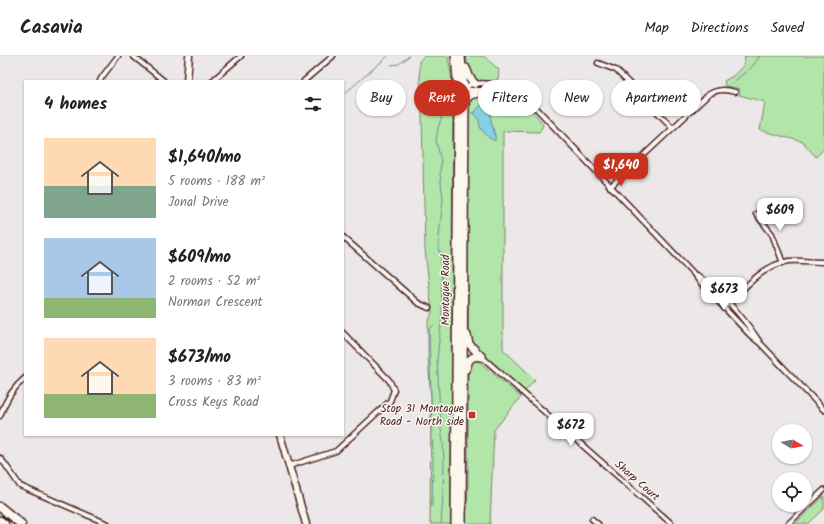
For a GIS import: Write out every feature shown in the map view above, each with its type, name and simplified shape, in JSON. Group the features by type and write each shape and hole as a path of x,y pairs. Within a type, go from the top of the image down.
{"highway":[{"path":"0,507 21,524"},
{"path":"0,521 4,524"}],"main road":[{"name":"Montague Road","path":"455,56 458,125 456,524"},
{"name":"Montague Road","path":"463,56 464,80"},
{"path":"463,56 468,74 475,84"},
{"path":"456,66 460,80"},
{"path":"458,125 459,116"},
{"name":"Montague Road","path":"462,524 464,116"},
{"path":"463,306 467,328 467,341 470,346 482,357"},
{"path":"463,385 469,359 476,356 482,357"}],"street":[{"path":"100,80 118,56"},
{"path":"133,56 163,80"},
{"path":"183,80 186,56"},
{"path":"187,80 189,56"},
{"path":"213,80 241,56"},
{"path":"305,80 333,56"},
{"path":"598,63 616,70 672,127"},
{"path":"470,85 478,84"},
{"path":"610,187 672,127 709,94 721,90 735,92"},
{"path":"542,114 693,273 724,308 750,335 761,344 824,410"},
{"path":"756,214 772,234 782,263"},
{"path":"344,238 418,302 429,308"},
{"path":"724,308 763,271 782,263 795,261 824,262"},
{"path":"693,273 714,289 747,324 761,344"},
{"path":"289,466 336,452 390,400 392,396 394,390 389,380 344,334"},
{"name":"Sharp Court","path":"482,357 672,524"},
{"path":"0,416 6,400 12,391 24,379"},
{"path":"280,436 306,524"},
{"path":"0,458 6,464 20,486 108,524"},
{"path":"788,524 824,490"},
{"path":"592,519 598,524"}],"green space":[{"path":"424,56 448,56 452,80 420,80 419,61"},
{"path":"466,56 484,56 499,70 498,79 478,81 471,76"},
{"path":"745,56 824,56 824,149 816,157 803,142 760,130 765,102 739,95 740,89 725,86 724,81 733,76 743,66"},
{"path":"478,96 478,116 537,116 543,126 539,132 503,131 503,349 535,380 525,391 471,345 468,338 468,116 470,116 470,99"},
{"path":"422,116 453,116 451,524 430,524 431,400 428,358 428,324 432,312 425,250"},
{"path":"476,359 521,397 494,430 490,524 466,524 468,487 468,375 471,362"},
{"path":"824,496 824,509 808,524 795,524 807,512 812,512 812,508"}],"water":[{"path":"478,108 478,116 491,116 495,141 484,132 480,126 479,119 474,113"}],"waterway":[{"path":"344,94 388,56"},
{"path":"391,65 399,64 409,56"},
{"path":"732,83 752,67 760,56"},
{"path":"441,524 444,460 437,360 442,314 441,258 438,246 443,199 440,174 441,161 436,141 438,128 442,116"},
{"path":"432,506 433,460 429,331 434,325"}],"place":[{"name":"Stop 31 Montague Road - North side","path":"472,415"}]}
